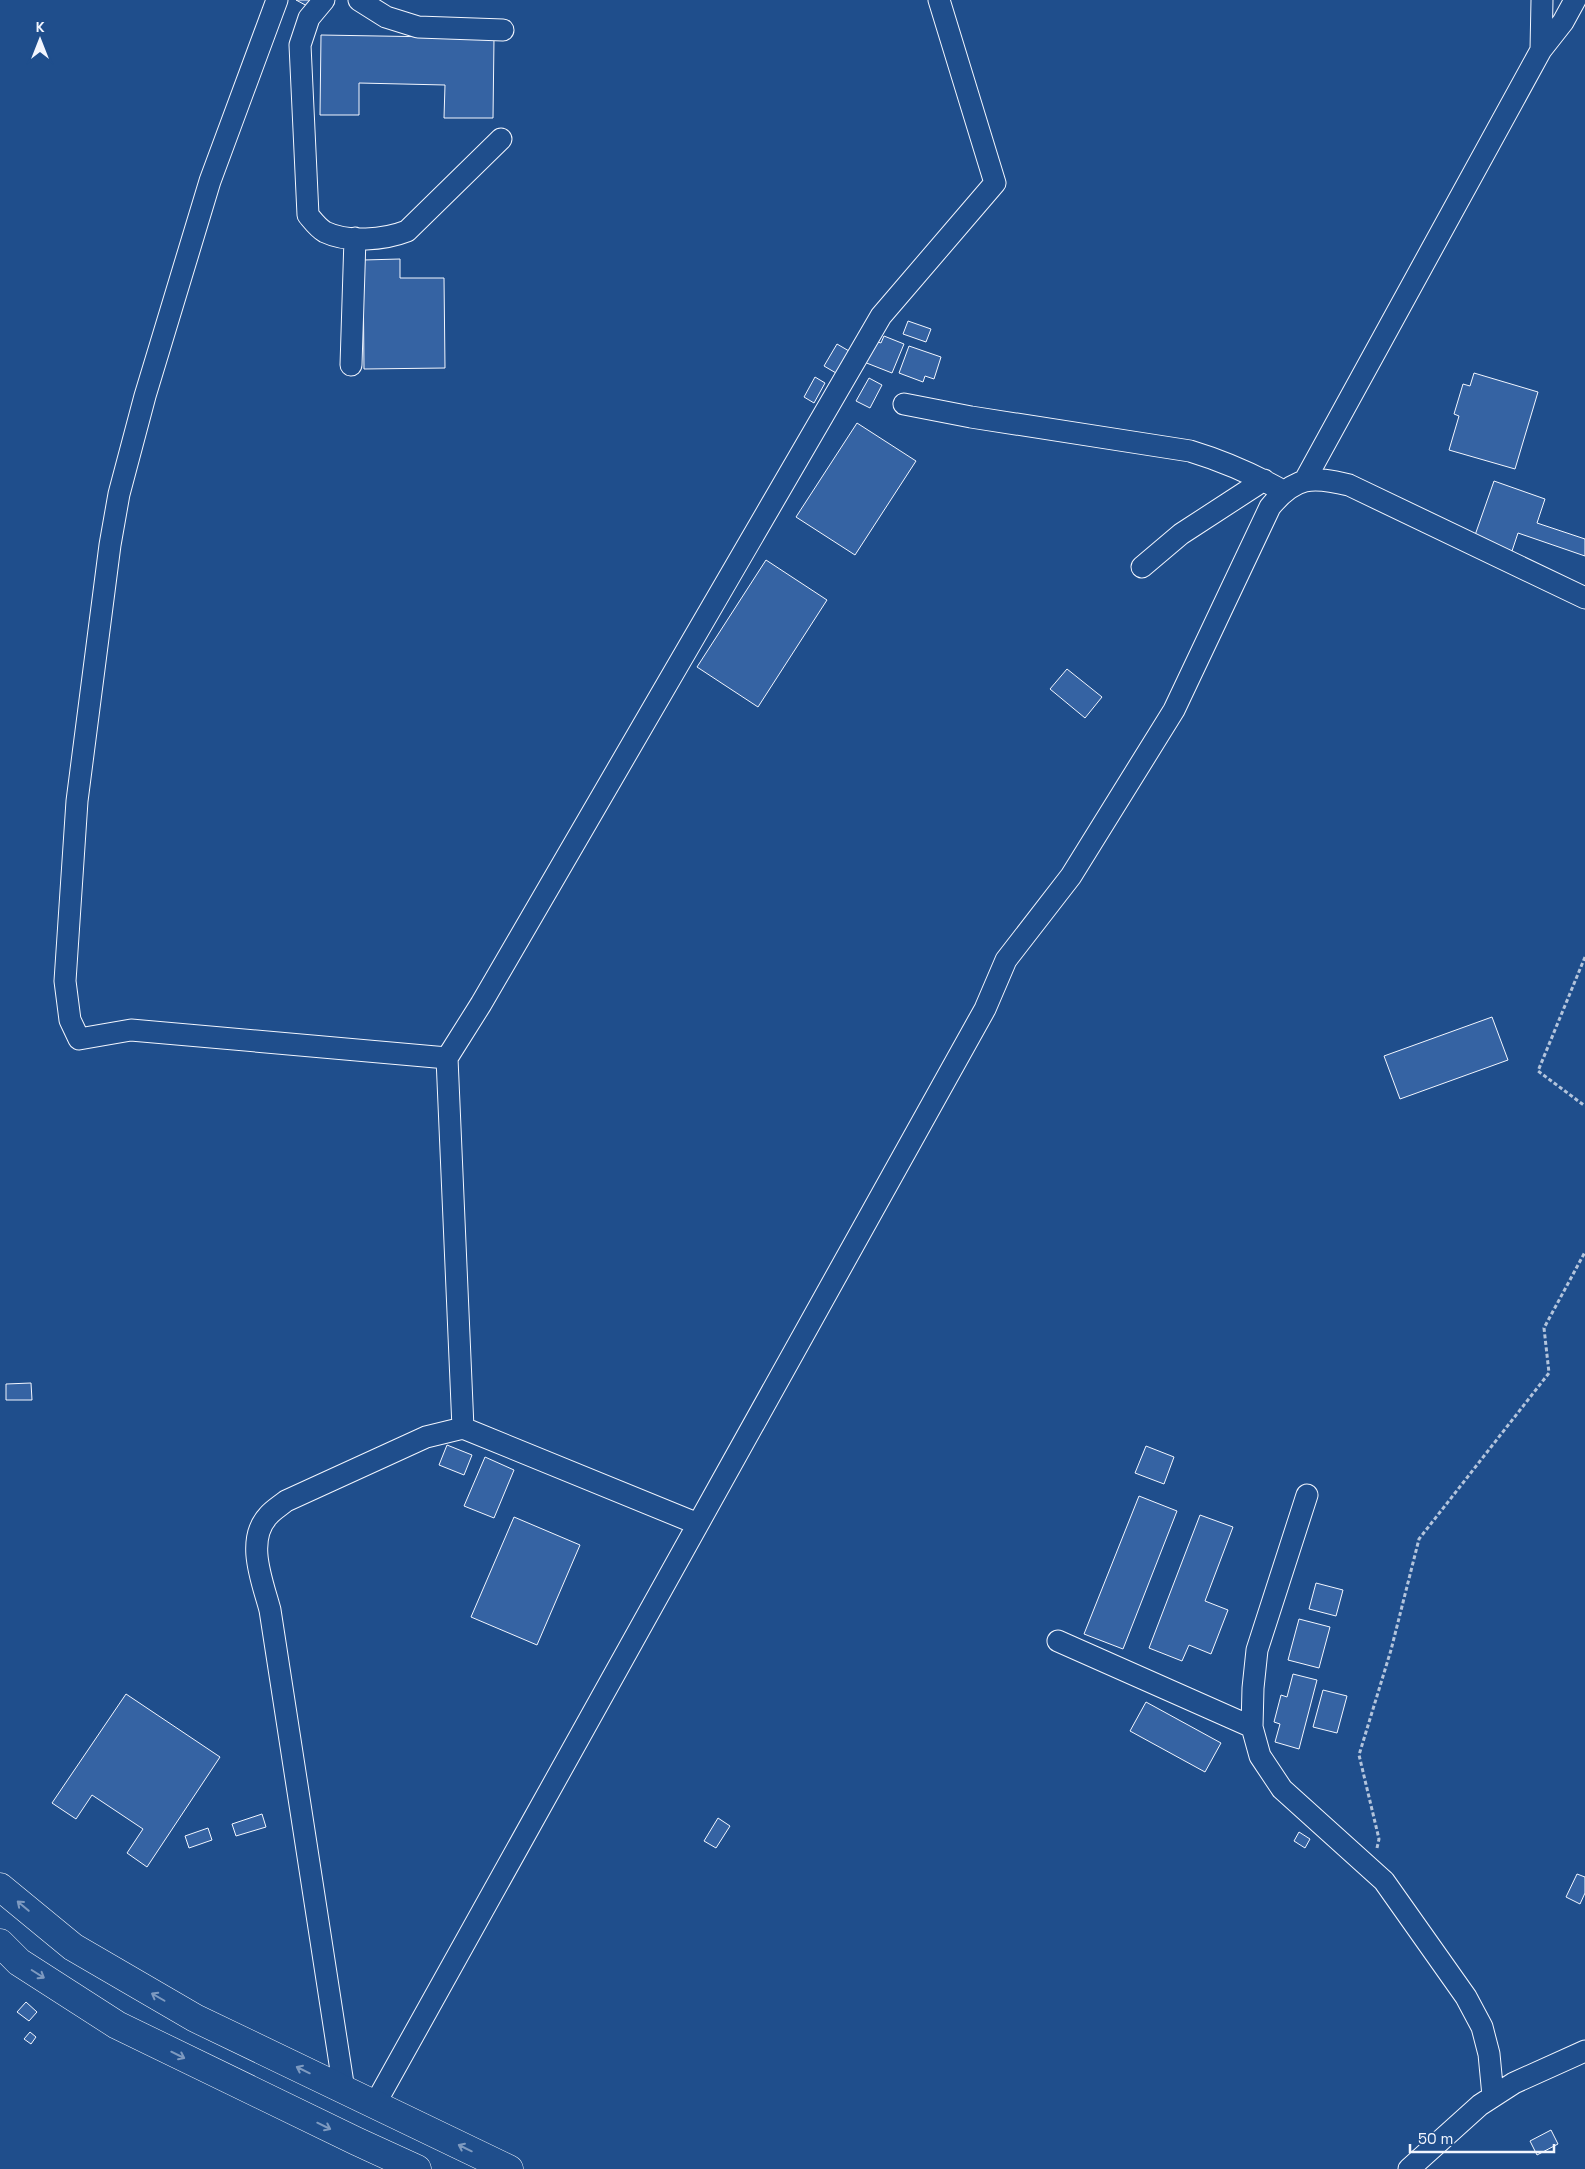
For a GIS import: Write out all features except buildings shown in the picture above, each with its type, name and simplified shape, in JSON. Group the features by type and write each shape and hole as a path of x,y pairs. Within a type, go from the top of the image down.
{"main road":[{"path":"0,1887 73,1947 196,2018 509,2169"},
{"path":"4,1954 117,2025 417,2169"}],"street":[{"path":"277,0 210,181 145,396 119,494 110,545 77,801 65,981 70,1020 79,1039 131,1030 447,1058"},
{"path":"324,0 309,18 300,45 308,215 325,232 354,238 395,236 407,231 500,139"},
{"path":"358,0 386,17 418,27 503,30"},
{"path":"463,1428 447,1058 481,1004 882,316 995,183 939,0"},
{"path":"1541,50 1542,0"},
{"path":"1305,480 1541,50 1563,22 1575,0"},
{"path":"352,365 354,238"},
{"path":"904,404 971,417 1190,451 1217,459 1264,480 1283,491"},
{"path":"375,2104 985,1008 1006,960 1071,876 1174,710 1270,507 1283,491 1305,480 1324,479 1349,485 1585,598"},
{"path":"1142,567 1181,534 1264,480"},
{"path":"344,2090 270,1610 257,1563 257,1536 266,1517 286,1501 426,1437 463,1428 698,1524"},
{"path":"1307,1495 1257,1650 1253,1688 1252,1727 1260,1756 1282,1789 1384,1881 1466,1997 1482,2027 1489,2054 1493,2096"},
{"path":"1058,1642 1252,1727"},
{"path":"1410,2169 1480,2105 1493,2096 1514,2083 1585,2051"}],"path":[{"path":"1585,957 1538,1072 1585,1106"},
{"path":"1372,1871 1379,1839 1359,1755 1391,1650 1419,1540 1549,1373 1544,1328 1585,1252"}]}
